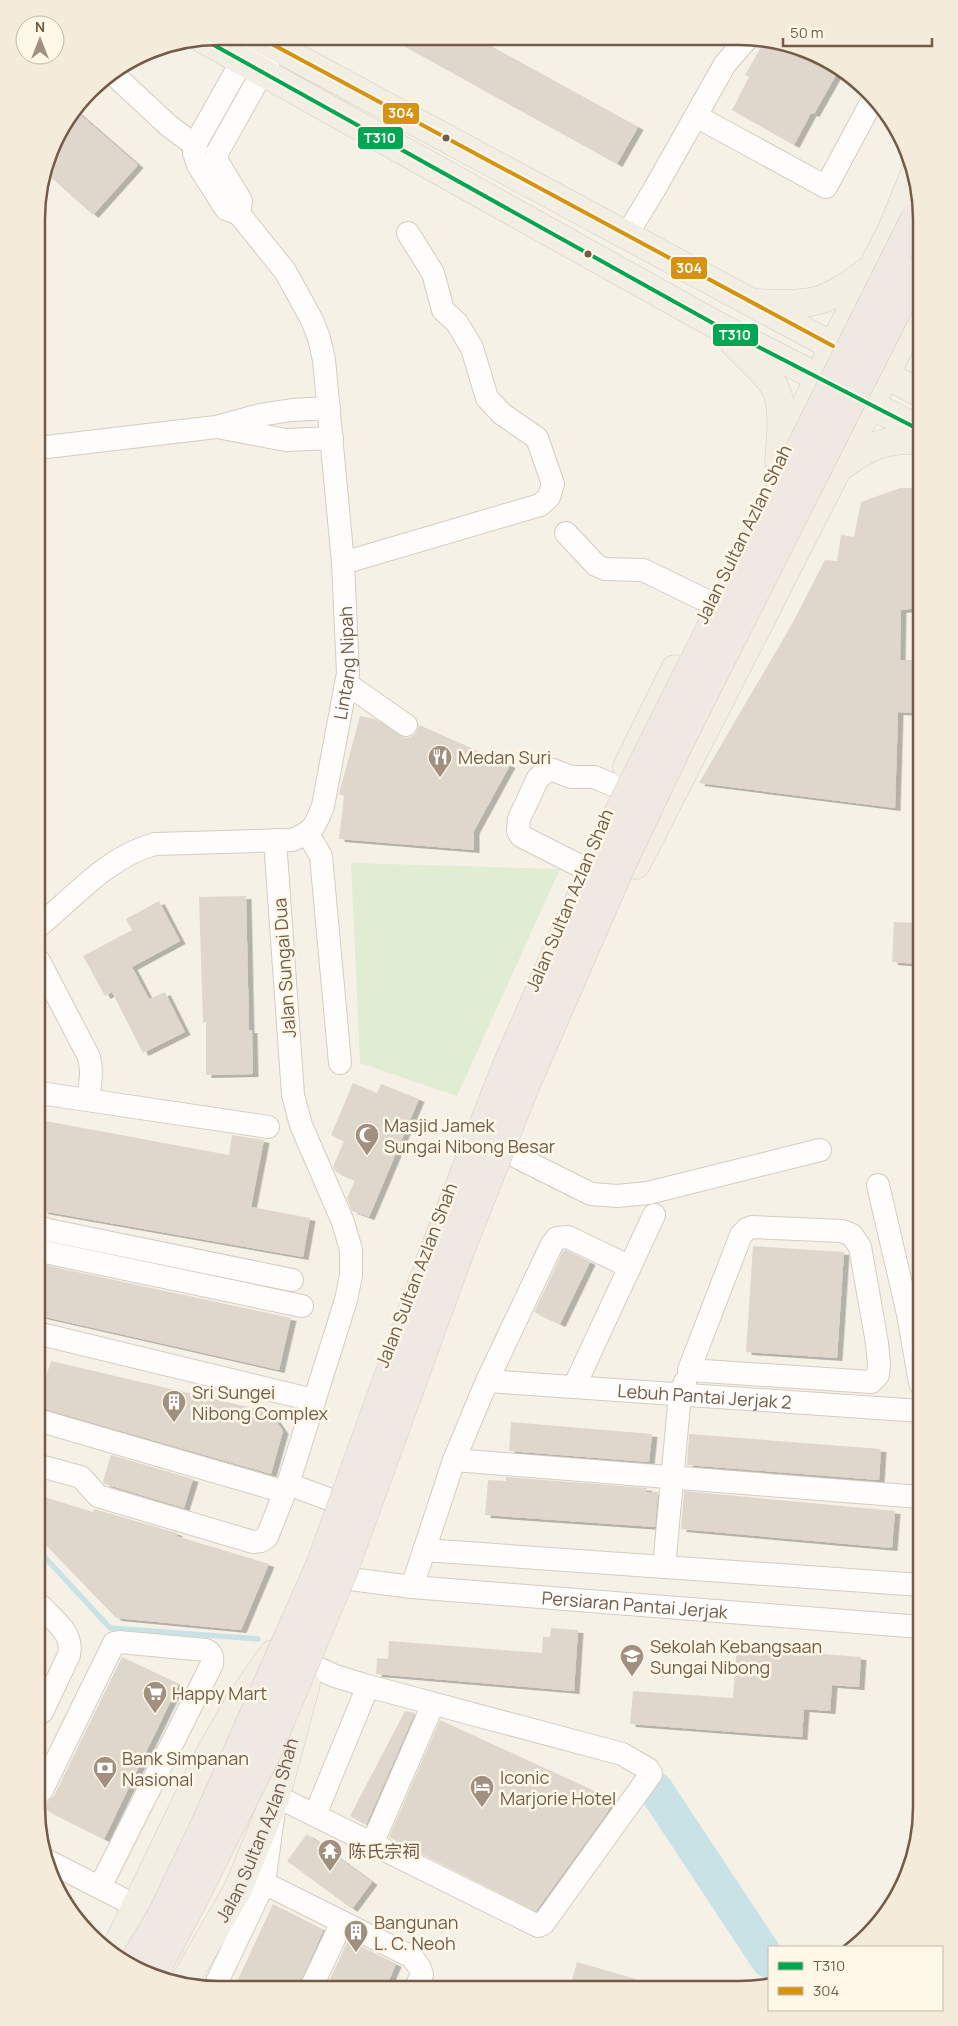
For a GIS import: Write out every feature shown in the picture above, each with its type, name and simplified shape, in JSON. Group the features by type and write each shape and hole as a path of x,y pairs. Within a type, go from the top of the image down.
{"highway":[{"name":"Jalan Sultan Azlan Shah","path":"135,1959 162,1914 206,1822 312,1582 434,1250 505,1069 606,838 650,745 913,222"},
{"name":"Jalan Sultan Azlan Shah","path":"156,1969 190,1907 263,1759 342,1575 470,1226 529,1078 619,871 678,746 913,279"}],"main road":[{"path":"214,45 718,326 913,426"},
{"path":"277,45 626,236 913,389"},
{"name":"Jalan Sultan Azlan Shah","path":"142,1963 202,1855 260,1730 276,1649 307,1574 429,1236 582,867 646,725 779,463 833,346 892,229 910,187"},
{"path":"751,302 808,304 842,291 871,270"},
{"name":"Jalan Sultan Azlan Shah","path":"152,1967 199,1885 268,1737 311,1665 350,1580 536,1087 611,912 836,470 872,405 913,321"},
{"path":"718,326 766,375 774,386 779,398 781,414 779,463"},
{"path":"836,470 871,447 889,442 913,440"},
{"name":"Jalan Sultan Azlan Shah","path":"116,1947 207,1759 238,1704 276,1649"},
{"name":"Jalan Sultan Azlan Shah","path":"186,1978 238,1889 276,1796 311,1665"}],"street":[{"name":"Lintang Nipah","path":"239,214 241,201 217,161 217,153 263,45"},
{"path":"626,236 725,64 743,45"},
{"name":"Lintang Nipah","path":"252,67 197,141 194,153 198,165 226,209 239,214 285,271 312,320 319,338 324,360 342,563 348,673 324,806 318,821 308,834"},
{"path":"117,78 169,126 196,146"},
{"path":"696,116 826,188 870,105"},
{"path":"342,563 540,505 549,497 553,484 537,438 502,414 486,398 472,348 457,323 443,310 433,273 408,233"},
{"path":"45,447 216,426 260,415 292,410 329,408"},
{"path":"216,426 286,440 332,438"},
{"path":"566,534 596,565 605,569 643,570 709,602"},
{"path":"347,684 406,725"},
{"path":"582,867 521,836 518,831 519,820 538,778 547,771 553,770 571,777 594,777 618,787"},
{"path":"45,921 108,867 137,849 155,844 292,840 308,834 322,856 340,1062"},
{"name":"Jalan Sungai Dua","path":"45,1467 82,1477 98,1496 253,1542 261,1541 267,1537 286,1488 346,1300 351,1275 351,1250 343,1222 301,1125 292,1095 276,840"},
{"path":"45,973 89,1057 92,1066 88,1100"},
{"path":"45,1094 268,1128"},
{"path":"511,1154 591,1194 617,1196 648,1193 820,1150"},
{"path":"878,1185 913,1309"},
{"path":"574,1387 654,1215"},
{"path":"664,1567 680,1394 689,1370 741,1235 746,1228 842,1231 852,1235 860,1247 877,1343 878,1375 872,1382 689,1370"},
{"path":"45,1229 292,1280"},
{"path":"412,1587 454,1460 487,1381 552,1244 557,1238 568,1237 630,1267"},
{"path":"45,1251 302,1306"},
{"path":"45,1335 313,1400"},
{"name":"Lebuh Pantai Jerjak 2","path":"487,1381 913,1411"},
{"path":"45,1423 334,1501"},
{"path":"454,1460 913,1496"},
{"path":"424,1550 913,1585"},
{"name":"Persiaran Pantai Jerjak","path":"350,1580 412,1587 913,1626"},
{"path":"45,1610 69,1637 71,1646 69,1655 45,1706"},
{"path":"45,1784 114,1643 206,1650 211,1652 212,1664 100,1887"},
{"path":"217,1981 264,1882 276,1796 538,1926 543,1924 650,1774 648,1769 622,1754 368,1686 335,1676 311,1665"},
{"path":"315,1815 368,1686"},
{"path":"372,1844 433,1704"},
{"path":"55,1864 136,1906"},
{"path":"264,1882 412,1957 420,1968 419,1980"},
{"path":"314,1981 342,1922"}],"green space":[{"path":"351,863 560,869 457,1096 360,1063"}],"building":[{"path":"402,45 489,45 638,127 617,164"},
{"path":"762,46 806,58 836,75 814,114 811,113 794,145 732,110 749,77 745,75"},
{"path":"80,114 138,165 93,215 50,177 63,142"},
{"path":"900,488 913,488 913,608 901,610 900,660 913,660 913,713 898,712 895,808 699,783 792,624 825,560 837,561 841,535 854,537 861,502"},
{"name":"Medan Suri","path":"360,716 375,719 404,738 411,737 416,733 419,725 510,765 474,831 474,850 339,839 344,796 339,794"},
{"path":"246,896 249,1030 252,1030 253,1074 206,1075 206,1022 203,1023 199,897"},
{"path":"159,901 180,941 132,967 149,999 165,992 185,1032 143,1053 112,992 105,996 83,956 132,930 126,919"},
{"path":"894,922 913,923 913,964 892,962"},
{"name":"Masjid Jamek Sungai Nibong Besar","path":"353,1083 377,1093 381,1084 419,1099 369,1217 352,1211 347,1198 355,1180 336,1172 333,1167 344,1141 331,1135"},
{"path":"45,1121 229,1155 232,1135 264,1140 251,1207 310,1218 303,1257 45,1212"},
{"path":"753,1246 844,1252 837,1358 746,1352"},
{"path":"566,1250 590,1262 560,1324 534,1312 563,1251"},
{"path":"45,1265 291,1318 279,1370 45,1317"},
{"name":"Sri Sungei Nibong Complex","path":"51,1361 270,1412 283,1431 271,1474 45,1409 45,1380"},
{"path":"511,1422 652,1434 649,1462 509,1451"},
{"path":"689,1434 881,1449 879,1480 687,1465"},
{"path":"111,1455 193,1479 184,1508 105,1484 103,1481"},
{"path":"506,1477 647,1488 646,1492 658,1492 655,1527 485,1515 488,1480 506,1481"},
{"path":"684,1491 895,1511 892,1548 681,1529"},
{"path":"45,1497 93,1512 94,1509 177,1533 176,1536 269,1564 241,1630 116,1618 45,1544"},
{"path":"551,1628 578,1630 574,1691 376,1674 377,1658 388,1659 389,1641 542,1653 543,1637 550,1637"},
{"path":"737,1647 861,1657 859,1687 832,1685 830,1711 804,1709 802,1737 630,1724 633,1691 733,1698"},
{"path":"122,1657 179,1684 104,1839 45,1810 47,1802 54,1796"},
{"path":"405,1711 415,1713 366,1825 350,1816"},
{"name":"Iconic Marjorie Hotel","path":"440,1720 614,1800 607,1813 536,1911 389,1837"},
{"name":"陈氏宗祠","path":"307,1834 372,1882 352,1909 287,1861"},
{"path":"273,1904 322,1929 323,1931 301,1981 237,1981"},
{"name":"Bangunan L. C. Neoh","path":"348,1940 396,1964 389,1981 329,1981"},
{"path":"577,1962 636,1979 636,1981 572,1981"}],"waterway":[{"path":"45,1557 110,1628 258,1639"},
{"path":"656,1790 768,1959"}],"transit line":[{"name":"T310","path":"214,45 718,326 913,426"},
{"name":"304","path":"274,45 833,346"}],"place":[{"name":"Medan Suri","path":"440,778"},
{"name":"Masjid Jamek Sungai Nibong Besar","path":"367,1156"},
{"name":"Sri Sungei Nibong Complex","path":"174,1423"},
{"name":"Sekolah Kebangsaan Sungai Nibong","path":"632,1677"},
{"name":"Happy Mart","path":"155,1714"},
{"name":"Bank Simpanan Nasional","path":"105,1789"},
{"name":"Iconic Marjorie Hotel","path":"482,1808"},
{"name":"陈氏宗祠","path":"330,1872"},
{"name":"Bangunan L. C. Neoh","path":"356,1953"}]}
